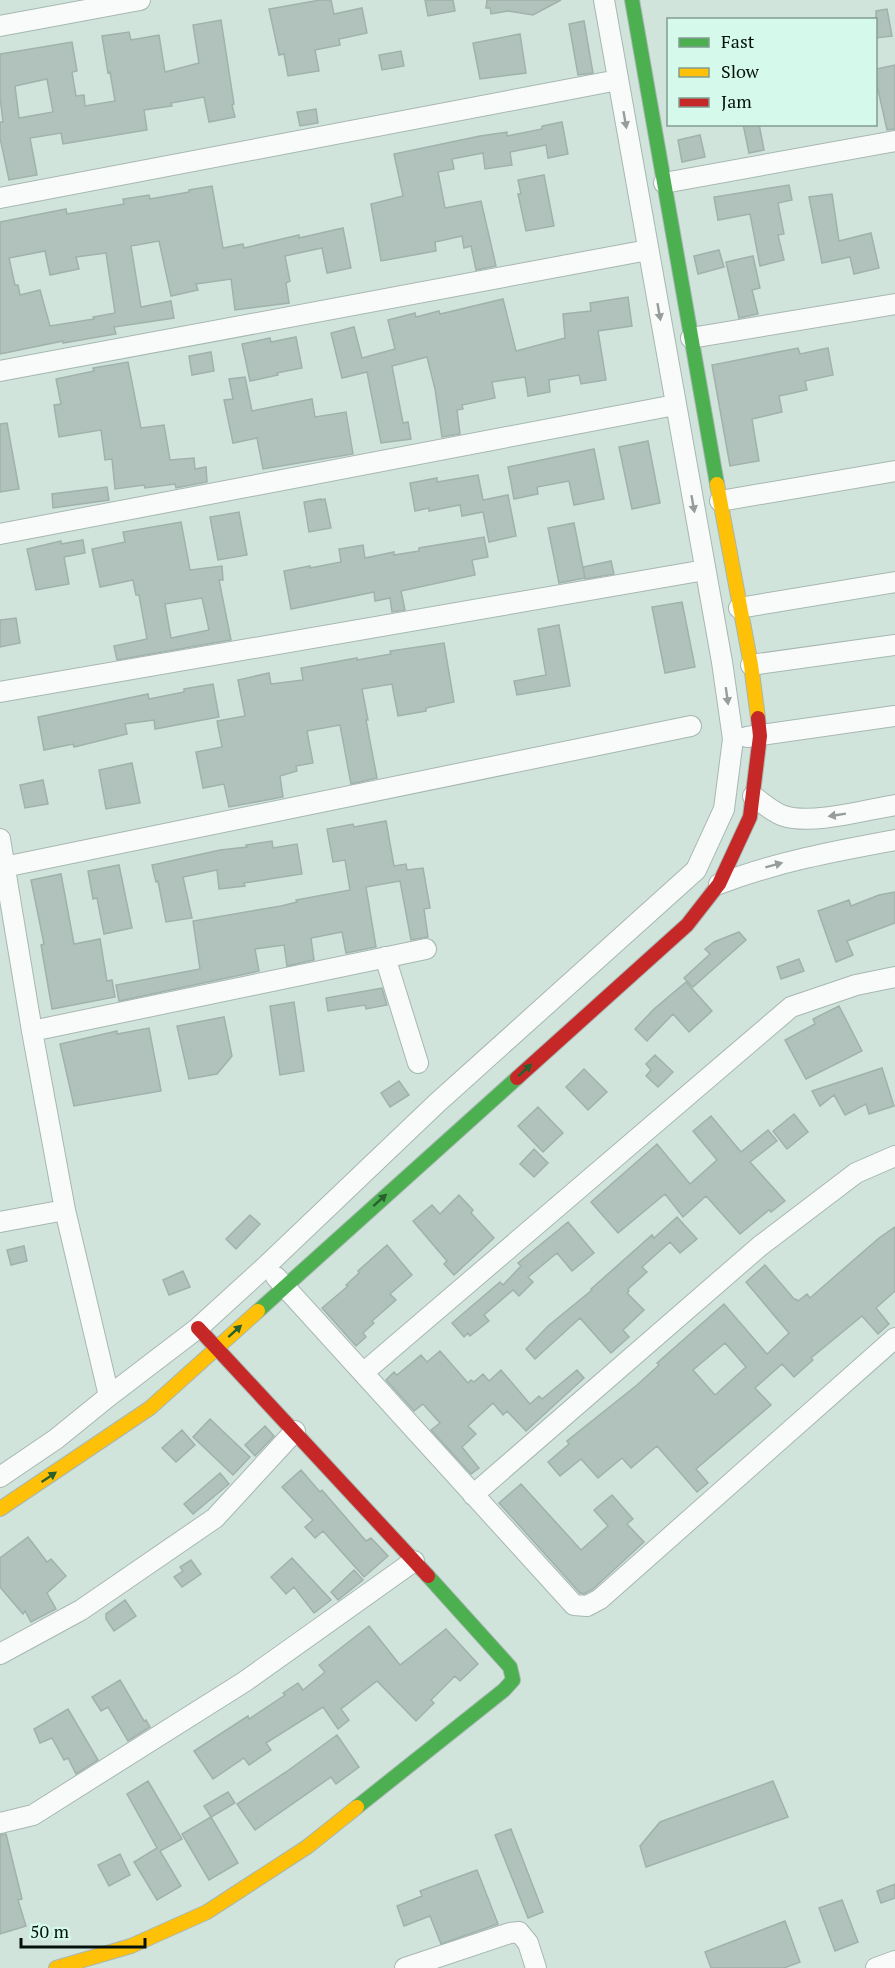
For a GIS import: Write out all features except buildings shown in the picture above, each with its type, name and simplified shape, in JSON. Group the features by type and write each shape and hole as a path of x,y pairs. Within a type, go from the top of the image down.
{"street":[{"path":"0,26 140,0"},
{"path":"0,1477 56,1439 198,1328 437,1103 696,870 724,809 733,739 722,662 604,0"},
{"path":"0,1509 150,1408 687,925 719,884 750,817 760,736 751,665 632,0"},
{"path":"0,198 618,80"},
{"path":"664,183 895,141"},
{"path":"0,371 648,250"},
{"path":"691,338 895,304"},
{"path":"0,534 675,405"},
{"path":"720,501 895,471"},
{"path":"0,692 705,570"},
{"path":"739,608 895,582"},
{"path":"751,665 895,645"},
{"path":"733,739 895,716"},
{"path":"2,868 691,726"},
{"path":"753,796 773,811 797,819 830,817 895,805"},
{"path":"0,839 2,868 64,1210 109,1396"},
{"path":"719,884 787,862 895,840"},
{"path":"32,1031 426,949"},
{"path":"385,957 418,1063"},
{"path":"363,1373 791,1007 856,985 895,977"},
{"path":"473,1495 760,1246 856,1173 895,1156"},
{"path":"1,1218 64,1210"},
{"path":"266,1266 574,1605 587,1606 600,1599 895,1338"},
{"path":"56,1968 131,1946 207,1912 307,1847 504,1690 513,1680 510,1667 198,1328"},
{"path":"0,1654 81,1610 214,1518 295,1431"},
{"path":"0,1823 33,1815 244,1682 414,1561"},
{"path":"405,1968 519,1932 528,1942 536,1968"},
{"path":"876,1968 895,1961"}],"traffic: fast":[{"path":"632,0 717,484"},
{"path":"258,1311 517,1078"},
{"path":"357,1807 504,1690 513,1680 510,1667 428,1576"}],"traffic: slow":[{"path":"717,484 751,665 758,718"},
{"path":"0,1509 150,1408 258,1311"},
{"path":"56,1968 131,1946 207,1912 307,1847 357,1807"}],"traffic: jam":[{"path":"517,1078 687,925 719,884 750,817 760,736 758,718"},
{"path":"198,1328 428,1576"}]}
